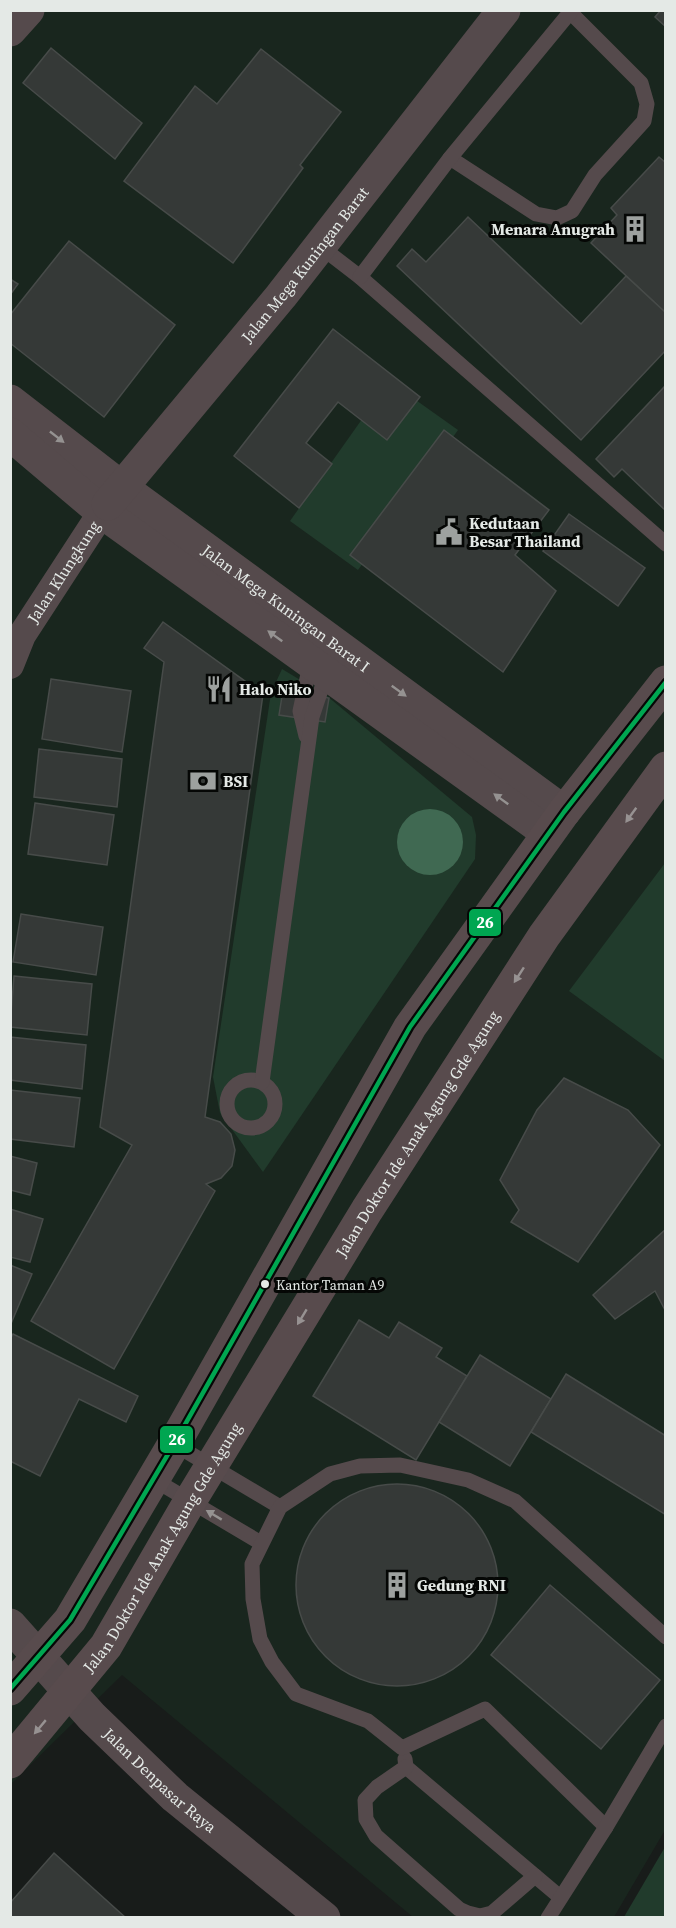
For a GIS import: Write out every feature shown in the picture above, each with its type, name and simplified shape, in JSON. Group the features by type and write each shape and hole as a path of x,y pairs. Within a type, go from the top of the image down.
{"main road":[{"path":"10,1689 70,1620 174,1444 410,1027 556,823 666,682"},
{"name":"Jalan Doktor Ide Anak Agung Gde Agung","path":"10,1762 106,1646 190,1501 367,1210 538,946 666,768"}],"street":[{"path":"10,30 28,10"},
{"name":"Jalan Mega Kuningan Barat","path":"111,500 212,382 321,247 504,10"},
{"name":"Jalan Mega Kuningan Barat I","path":"10,401 111,500"},
{"name":"Jalan Mega Kuningan Barat I","path":"10,434 111,500 556,823"},
{"name":"Jalan Klungkung","path":"10,664 22,635 111,500"},
{"name":"Jalan Denpasar Raya","path":"10,1625 92,1717 174,1797 324,1917"}],"lane":[{"path":"360,277 450,158 571,11 641,82 647,104 644,121 596,175 572,211 557,218 536,214 450,158"},
{"path":"321,247 360,277 666,544"},
{"path":"262,1082 312,717 323,684 323,653"},
{"path":"174,1444 280,1507"},
{"path":"560,1897 406,1767 402,1748 368,1721 296,1694 272,1662 260,1639 253,1599 252,1564 280,1507 330,1474 360,1466 400,1465 468,1480 515,1501 666,1636"},
{"path":"153,1479 261,1543"},
{"path":"402,1748 485,1709 606,1827"},
{"path":"548,1917 606,1827 666,1726"},
{"path":"406,1767 377,1787 365,1800 366,1819 376,1836 459,1909 468,1914 480,1916 492,1913 535,1876"}],"shaded area":[{"path":"11,11 665,11 665,1830 614,1917 413,1917 122,1675 11,1784"},
{"path":"389,381 458,430 358,570 290,521"},
{"path":"282,669 327,696 472,817 476,835 475,859 263,1172 220,1113 213,1077 271,693"},
{"path":"430,809 442,812 453,819 460,830 463,842 460,854 453,865 442,872 430,875 418,872 407,865 400,854 397,842 400,830 407,819 418,812"},
{"path":"665,863 665,1061 569,991"},
{"path":"665,1847 665,1917 624,1917"}],"building":[{"path":"661,10 666,10 666,27 655,17"},
{"path":"51,48 142,123 115,159 23,83"},
{"path":"261,49 341,112 300,165 303,168 233,263 124,181 195,86 217,104"},
{"name":"Menara Anugrah","path":"659,157 666,163 666,313 591,243 617,215 611,208"},
{"path":"468,217 581,324 626,276 666,313 666,350 581,440 397,266 412,249 426,262"},
{"path":"69,241 175,325 104,417 10,343 10,315"},
{"path":"10,279 18,284 10,295"},
{"path":"333,329 420,397 387,440 338,402 306,443 332,464 299,508 234,456"},
{"path":"666,385 666,511 622,469 614,477 596,459"},
{"name":"Kedutaan Besar Thailand","path":"444,430 549,510 515,555 556,591 503,672 350,555"},
{"path":"569,514 645,568 618,606 543,551"},
{"path":"163,622 263,694 205,1117 220,1122 231,1134 235,1150 232,1166 221,1178 206,1184 215,1191 114,1369 31,1321 132,1145 100,1127 164,662 144,648"},
{"path":"51,679 131,691 122,752 42,739"},
{"path":"283,690 329,698 325,722 279,715"},
{"path":"39,749 122,759 117,807 34,797"},
{"path":"35,803 114,815 107,865 28,854"},
{"path":"21,914 103,927 96,975 13,962"},
{"path":"14,976 92,984 87,1035 10,1027"},
{"path":"10,1037 86,1045 82,1089 10,1080"},
{"path":"564,1078 628,1110 660,1145 578,1262 511,1222 519,1210 500,1180 537,1110"},
{"path":"10,1090 80,1098 74,1147 10,1139"},
{"path":"10,1156 37,1163 30,1195 10,1190"},
{"path":"10,1209 43,1219 30,1262 10,1257"},
{"path":"666,1229 666,1312 655,1291 615,1319 593,1295"},
{"path":"10,1265 32,1274 10,1326"},
{"path":"359,1320 389,1338 399,1322 442,1348 436,1357 467,1376 416,1460 313,1396"},
{"path":"13,1334 138,1396 126,1422 79,1399 40,1476 10,1461 10,1339"},
{"path":"480,1355 551,1399 510,1466 439,1422"},
{"path":"566,1374 666,1436 666,1515 531,1432"},
{"name":"Gedung RNI","path":"387,1484 407,1484 436,1491 469,1513 491,1546 498,1585 491,1624 469,1657 436,1679 407,1686 387,1686 358,1679 325,1657 303,1624 296,1595 296,1575 303,1546 325,1513 358,1491"},
{"path":"550,1585 660,1680 601,1749 491,1655"},
{"path":"54,1853 126,1918 10,1918 10,1903"}],"transit line":[{"name":"26","path":"10,1689 70,1620 174,1444 410,1027 564,812 666,682"}],"place":[{"name":"Menara Anugrah","path":"635,229"},
{"name":"Kedutaan Besar Thailand","path":"449,532"},
{"name":"Halo Niko","path":"219,689"},
{"name":"BSI","path":"203,781"},
{"name":"Kantor Taman A9","path":"265,1284"},
{"name":"Gedung RNI","path":"397,1585"}]}
